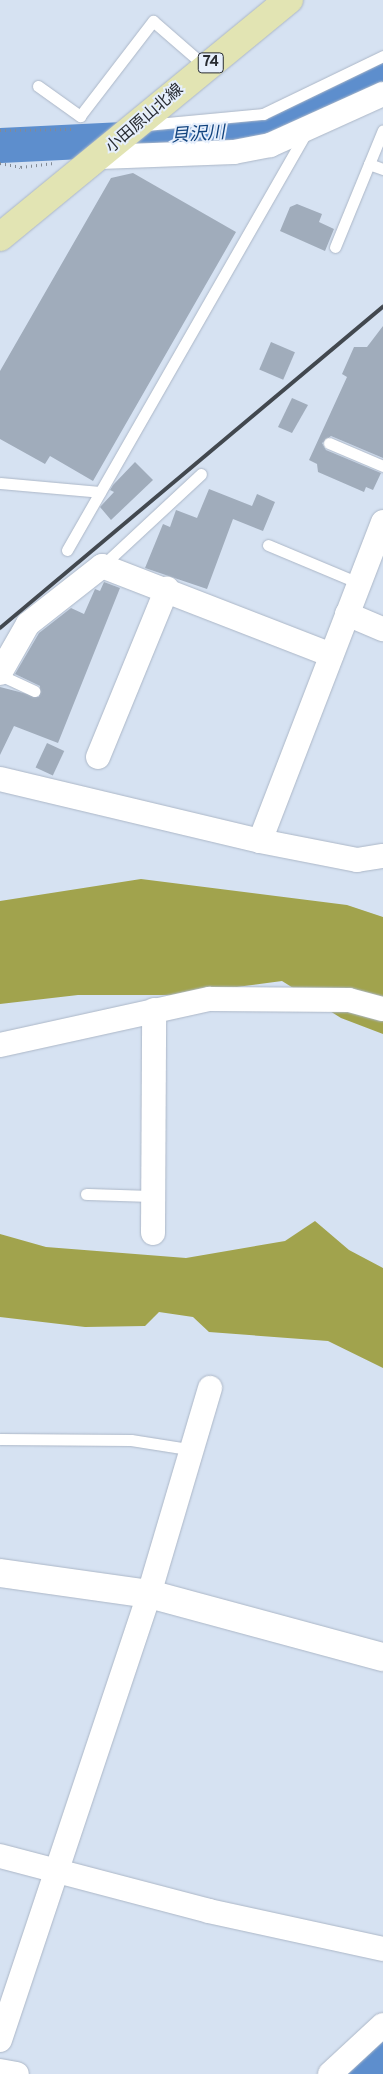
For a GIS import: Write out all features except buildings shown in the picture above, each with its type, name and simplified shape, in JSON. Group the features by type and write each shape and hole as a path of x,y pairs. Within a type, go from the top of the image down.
{"main road":[{"name":"小田原山北線","path":"0,237 100,157 134,126 289,0"}],"street":[{"path":"100,157 234,152 270,145 307,130 383,94"},
{"path":"260,841 330,654 383,522"},
{"path":"0,674 28,624 102,566 167,589 330,654"},
{"path":"98,757 167,589"},
{"path":"346,614 383,629"},
{"path":"0,779 260,841 357,860 383,856"},
{"path":"0,1045 210,999 275,997 349,1000 383,1009"},
{"path":"153,1234 154,1010"},
{"path":"0,2040 59,1872 149,1594 194,1450 210,1388"},
{"path":"0,1573 149,1594 383,1657"},
{"path":"0,1856 59,1872 383,1949"},
{"path":"330,2074 383,2026"},
{"path":"0,2071 17,2074"}],"lane":[{"path":"38,86 80,116 153,22 206,67"},
{"path":"134,126 263,114 383,56"},
{"path":"67,550 307,130"},
{"path":"335,247 383,130"},
{"path":"369,164 383,169"},
{"path":"329,443 383,466"},
{"path":"102,566 202,474"},
{"path":"0,483 100,492"},
{"path":"268,545 359,583"},
{"path":"0,674 34,691"},
{"path":"86,1194 153,1196"},
{"path":"0,1439 131,1440 194,1450"}],"path":[{"path":"0,130 78,128"},
{"path":"0,163 21,166 61,162"}],"shaded area":[{"path":"141,879 347,905 383,917 383,1034 341,1018 282,981 175,995 78,995 0,1004 0,901"},
{"path":"315,1221 349,1250 383,1268 383,1368 328,1341 209,1332 193,1317 159,1312 145,1326 85,1327 0,1317 0,1234 46,1247 186,1258 285,1241"}],"waterway":[{"name":"貝沢川","path":"0,145 265,132 383,74"},
{"path":"364,2074 383,2055"}],"railway":[{"path":"0,628 383,307"}]}
